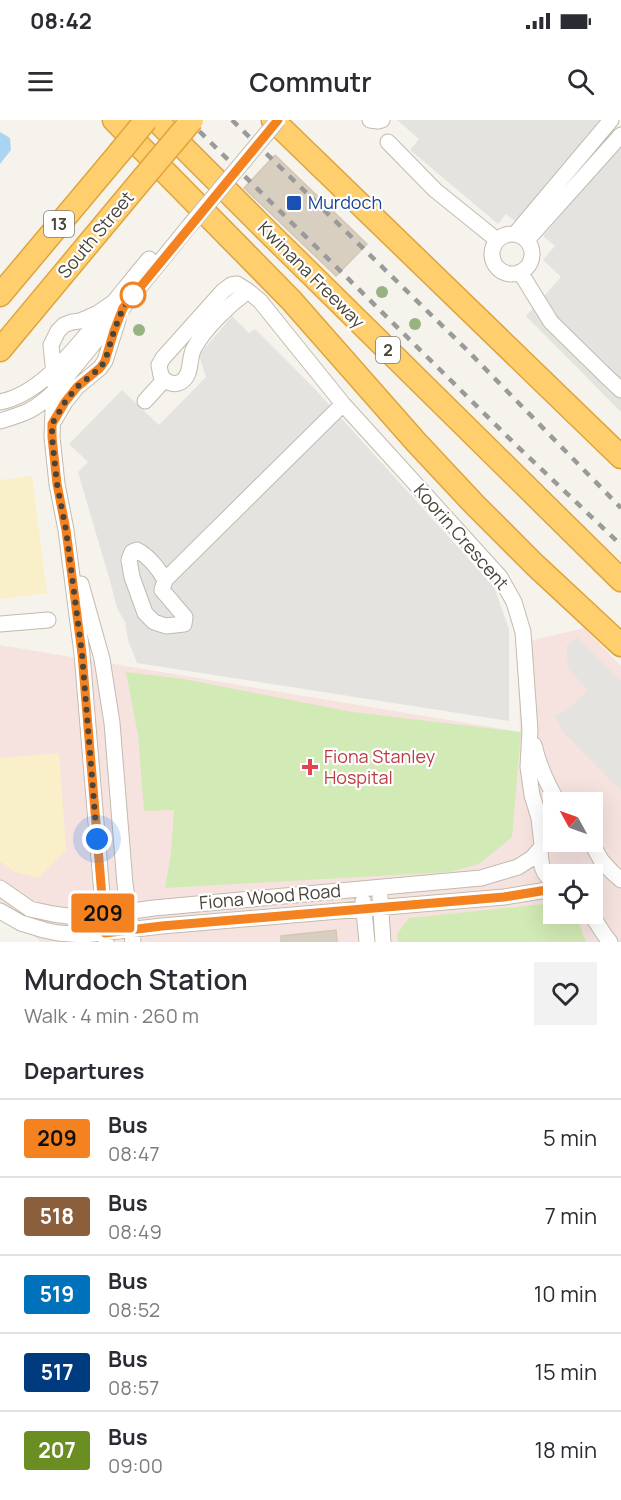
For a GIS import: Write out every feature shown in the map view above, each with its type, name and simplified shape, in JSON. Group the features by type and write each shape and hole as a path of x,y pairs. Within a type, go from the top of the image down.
{"highway":[{"path":"114,120 291,300 474,504 621,645"},
{"name":"South Street","path":"0,295 146,120"},
{"name":"Kwinana Freeway","path":"156,120 621,580"},
{"name":"South Street","path":"0,350 192,120"},
{"path":"273,120 621,458"}],"street":[{"path":"187,222 265,120"},
{"path":"0,402 30,389 58,368 92,327 118,305 187,222 278,120"},
{"path":"370,120 382,120"},
{"path":"521,237 549,194 611,120"},
{"path":"521,237 569,193 621,135"},
{"path":"388,142 435,190 497,240"},
{"path":"549,194 558,197 569,193"},
{"path":"508,234 521,237 532,252 529,264 520,272 506,273 500,270 493,259 492,252 497,240 508,234"},
{"path":"520,272 551,322 621,390"},
{"path":"237,284 248,291 223,312 196,345 184,379 174,384 164,380 159,372 160,361 213,301 231,285 237,284"},
{"name":"Koorin Crescent","path":"248,291 260,301 343,404 505,585 514,602 523,632 530,730 528,767 532,795 543,835"},
{"path":"92,327 98,313 118,305"},
{"path":"52,424 77,387 105,361 114,331 118,305"},
{"path":"30,389 43,367 58,331 72,322 92,327 107,346 107,354"},
{"path":"51,345 51,353 58,368 52,437 82,654 106,937"},
{"path":"58,368 79,378 90,375"},
{"path":"0,421 27,413 56,393 90,375"},
{"path":"146,401 164,380"},
{"path":"165,580 146,555 137,550 132,552 129,560 132,578 145,614 154,622 166,626 184,624 185,617 162,590 165,580 343,404"},
{"path":"66,530 102,659 112,723 132,936"},
{"path":"0,624 48,620"},
{"name":"Koorin Crescent","path":"530,730 539,764 552,792"},
{"name":"Fiona Wood Road","path":"0,888 30,909 80,918 481,878 518,867 532,858 543,846"},
{"path":"543,870 541,866 544,852"},
{"path":"597,852 612,873 621,880"},
{"path":"379,888 383,942"},
{"path":"362,889 367,942"},
{"name":"Fiona Wood Road","path":"0,911 21,923 44,930 106,937 132,936 381,907 504,897 543,891"},
{"path":"593,942 594,924"},
{"path":"598,924 610,942"}],"shaded area":[{"path":"397,120 601,120 516,222 506,214 498,224 410,150 419,139"},
{"path":"618,147 621,150 621,412 526,316 561,277 543,260 555,246 543,236"},
{"path":"232,316 249,333 255,329 313,387 494,587 509,629 509,721 137,663 128,640 125,622 117,608 78,472 88,462 69,444 122,390 159,425 206,377 199,355"},
{"name":"Fiona Stanley Hospital","path":"584,628 621,666 621,942 41,942 0,909 0,645 520,732 517,644"},
{"path":"577,637 621,681 621,791 561,730 555,715 566,711 588,690 568,669 566,647"}],"green space":[{"path":"126,672 184,679 352,712 521,732 512,837 479,864 449,872 165,888 171,853 174,810 144,811 138,735"},
{"path":"543,904 543,924 579,924 586,942 398,942 397,934 409,918"}],"sand":[{"path":"32,476 47,593 0,599 0,480"},
{"path":"59,753 66,849 39,878 15,872 0,861 0,758"}],"water":[{"path":"0,132 10,138 11,150 0,164"}],"building":[{"path":"275,155 367,244 336,276 244,188"},
{"path":"336,930 337,942 281,942 281,936"}],"railway":[{"path":"188,120 515,444 621,545"},
{"path":"232,120 465,348 621,508"}],"bus line":[{"name":"209","path":"278,120 123,308 105,361 77,387 52,424 57,484 66,530 82,654 105,933 162,926 504,897 543,891"}],"place":[{"name":"Murdoch","path":"294,203"},
{"name":"Fiona Stanley Hospital","path":"310,767"}],"route":[{"path":"97,839 82,654 66,530 57,484 52,424 77,387 105,361 123,308 136,291 133,295"}]}
